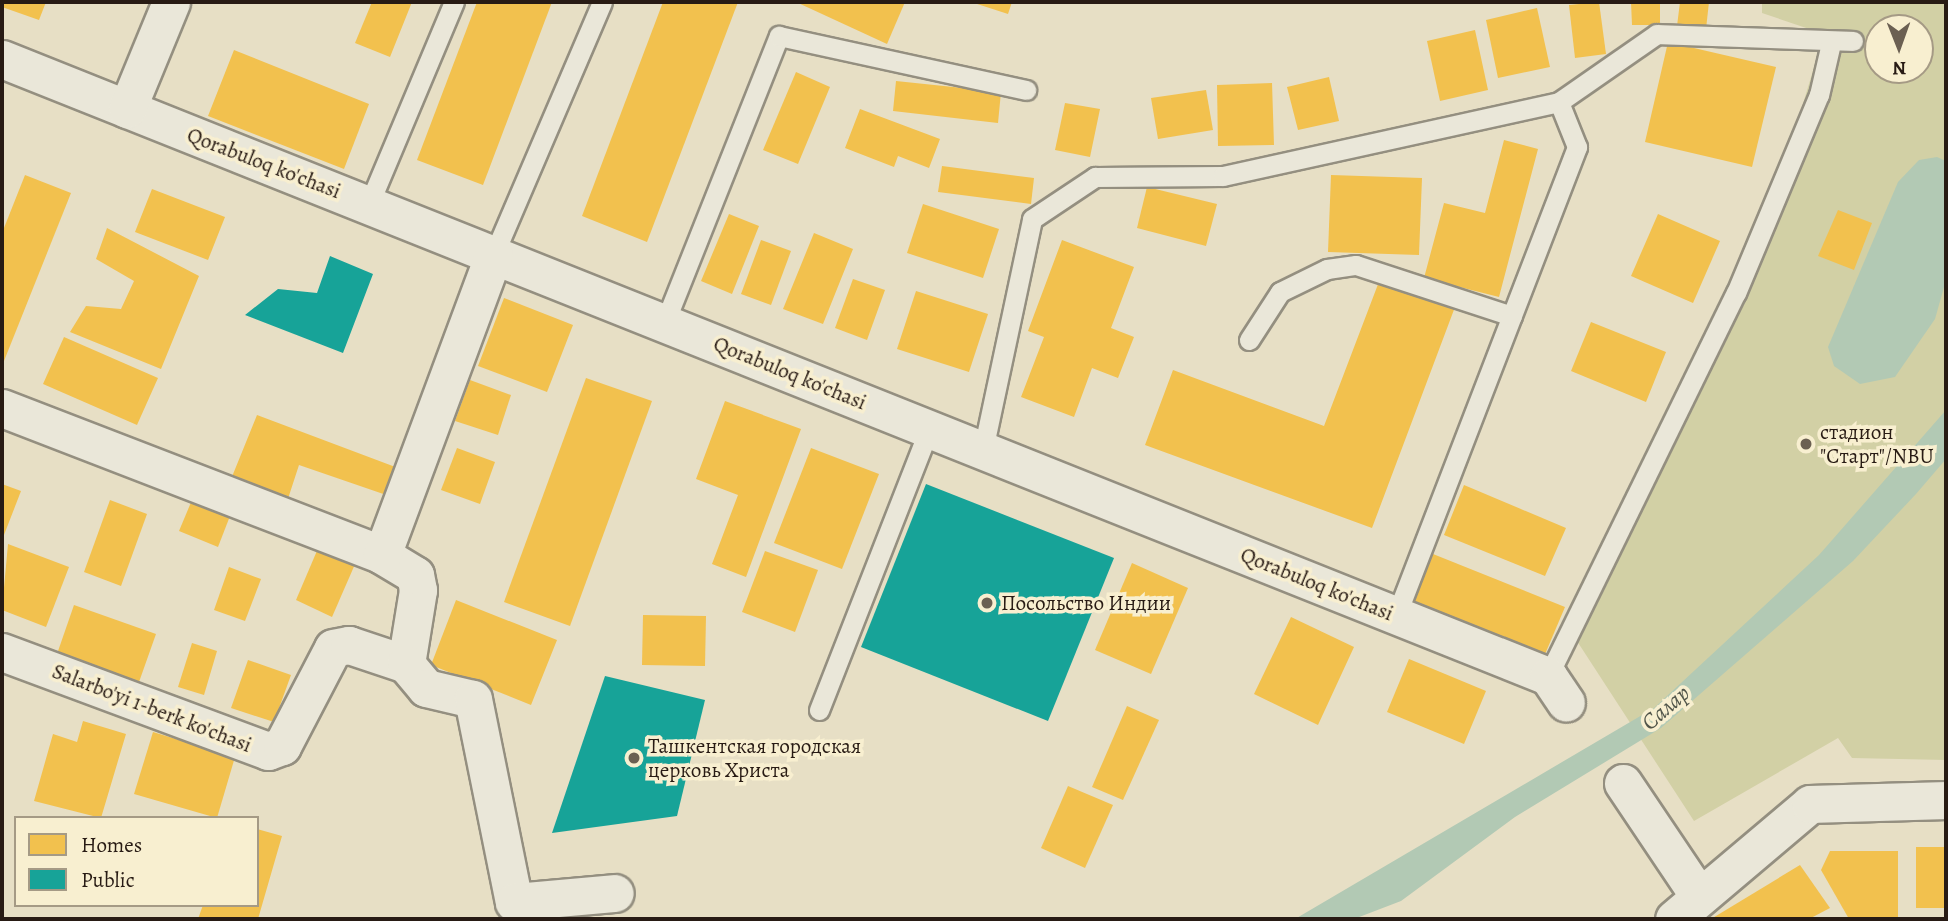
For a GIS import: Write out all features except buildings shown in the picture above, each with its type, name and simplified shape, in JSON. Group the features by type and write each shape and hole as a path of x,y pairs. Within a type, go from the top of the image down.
{"street":[{"path":"127,109 171,2"},
{"name":"Qorabuloq ko'chasi","path":"2,59 1396,616 1557,690"},
{"path":"382,555 494,254"},
{"path":"2,408 382,555 415,575 418,590 406,664 426,688 473,699 514,902 615,894"},
{"name":"Salarbo'yi 1-berk ko'chasi","path":"2,652 268,751 282,746 333,648 349,645 406,664"},
{"path":"1623,783 1686,908 1816,802 1946,800"}],"lane":[{"path":"369,204 454,2"},
{"path":"494,254 601,2"},
{"path":"983,450 1032,219 1095,177 1223,176 1559,102 1657,34 1832,43 1853,41"},
{"path":"665,322 779,36 1026,90"},
{"path":"1557,690 1736,293 1819,95 1832,43"},
{"path":"1396,616 1577,147 1559,102"},
{"path":"1249,341 1280,292 1327,269 1356,265 1512,316"},
{"path":"819,710 929,429"}],"shaded area":[{"name":"стадион \"Старт\"/NBU","path":"1762,2 1946,2 1946,760 1852,758 1838,738 1694,821 1575,638 1759,250 1824,34 1762,13"}],"water":[{"path":"1937,157 1946,161 1946,280 1935,319 1895,377 1860,384 1834,366 1828,347 1898,182 1919,160"},
{"name":"Салар","path":"1946,410 1946,459 1916,494 1853,561 1661,728 1515,817 1401,901 1354,919 1295,919 1654,708 1819,555"}],"place":[{"name":"стадион \"Старт\"/NBU","path":"1806,444"},
{"name":"Посольство Индии","path":"987,603"},
{"name":"Ташкентская городская церковь Христа","path":"634,758"}]}
